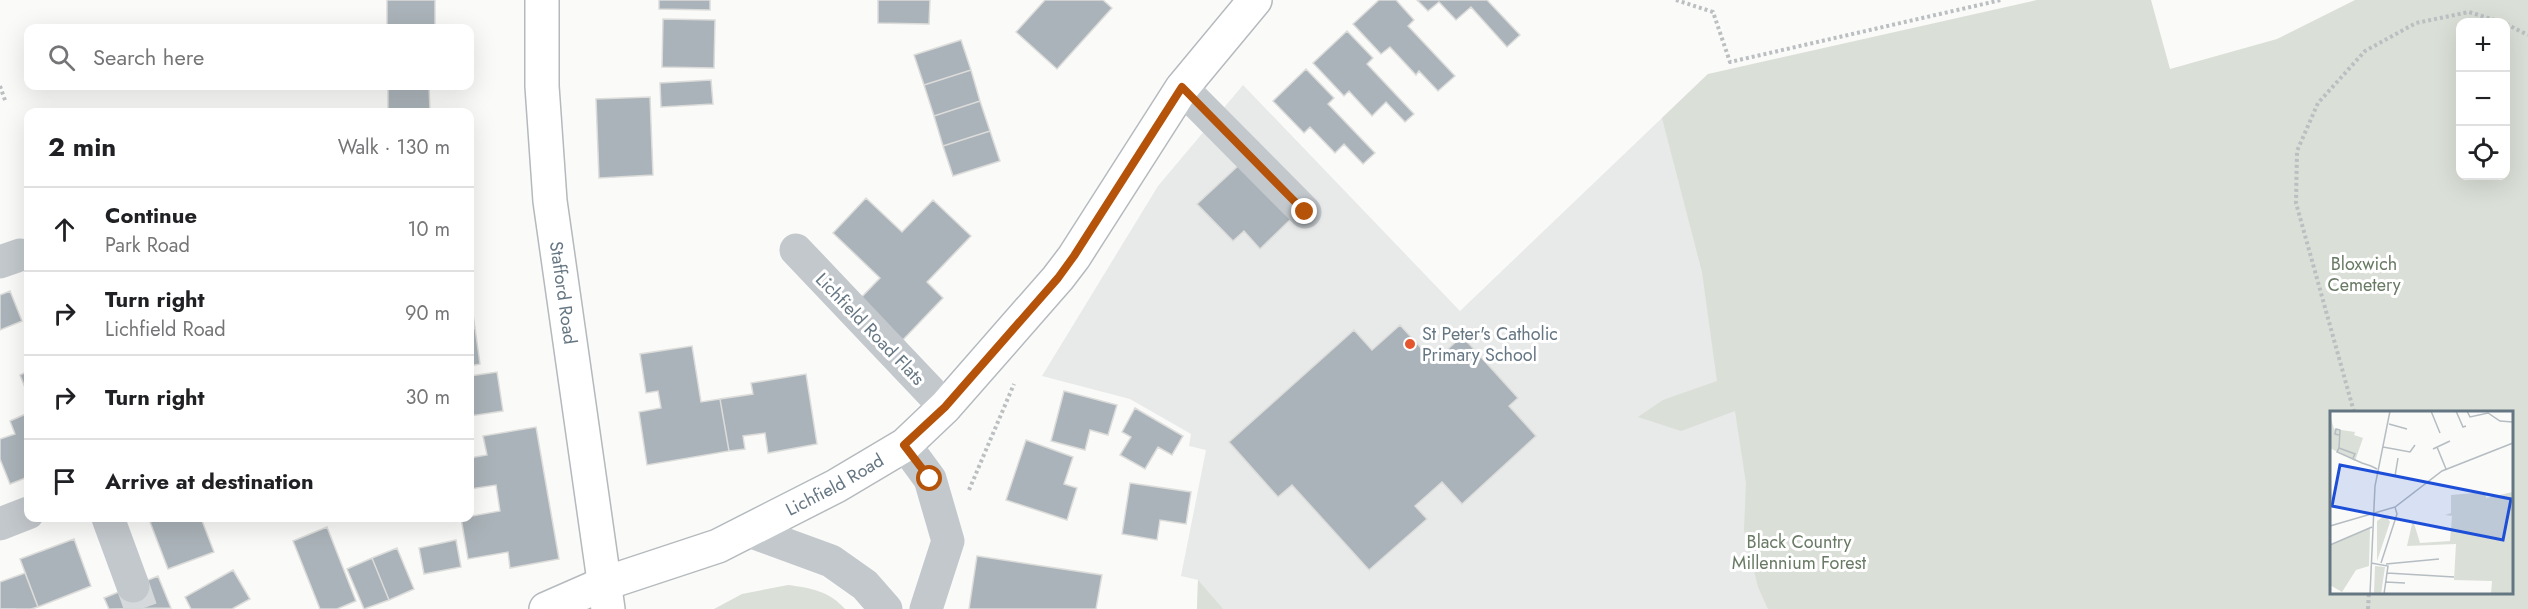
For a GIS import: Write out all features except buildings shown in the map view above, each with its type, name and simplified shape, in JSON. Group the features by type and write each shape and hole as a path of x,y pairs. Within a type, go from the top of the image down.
{"main road":[{"name":"Stafford Road","path":"542,0 542,86 550,201 606,597"},
{"name":"Lichfield Road","path":"546,609 606,597 718,546 836,486 904,445 945,407 1068,264 1182,87 1255,0"}],"street":[{"path":"1182,87 1305,212"},
{"name":"Lichfield Road Flats","path":"796,250 945,407"},
{"path":"904,445 930,479 948,542 926,609"},
{"path":"0,524 24,515"},
{"path":"109,522 133,586"},
{"path":"749,531 831,561 865,585 886,609"}],"path":[{"path":"1676,0 1713,12 1730,62 2001,0"},
{"path":"2355,411 2296,203 2297,151 2318,103 2365,51 2415,23 2469,12 2488,18"},
{"path":"2510,25 2528,35"},
{"path":"0,86 6,103"},
{"path":"948,542 1017,377"},
{"path":"2368,609 2369,594"}],"shaded area":[{"name":"St Peter's Catholic Primary School","path":"1708,74 1818,609 1197,609 1198,580 1181,576 1206,450 1189,446 1191,434 1130,399 1042,376 1158,186 1243,85 1460,311"}],"green space":[{"path":"2037,0 2151,0 2170,69 2277,39 2355,0 2528,0 2528,609 1768,609 1758,587 1744,530 1746,483 1735,411 1681,431 1638,417 1663,400 1717,381 1702,272 1662,118 1708,74"},
{"path":"1198,580 1223,609 1197,609"},
{"path":"788,585 819,591 833,598 845,609 714,609 742,594"}],"tunnel":[{"path":"133,586 141,609"}],"place":[{"name":"St Peter's Catholic Primary School","path":"1410,344"}],"route":[{"path":"930,479 904,445 945,407 1058,278 1182,87 1305,212"}],"park label":[{"name":"Bloxwich Cemetery","path":"2364,274"},
{"name":"Black Country Millennium Forest","path":"1799,552"}]}
